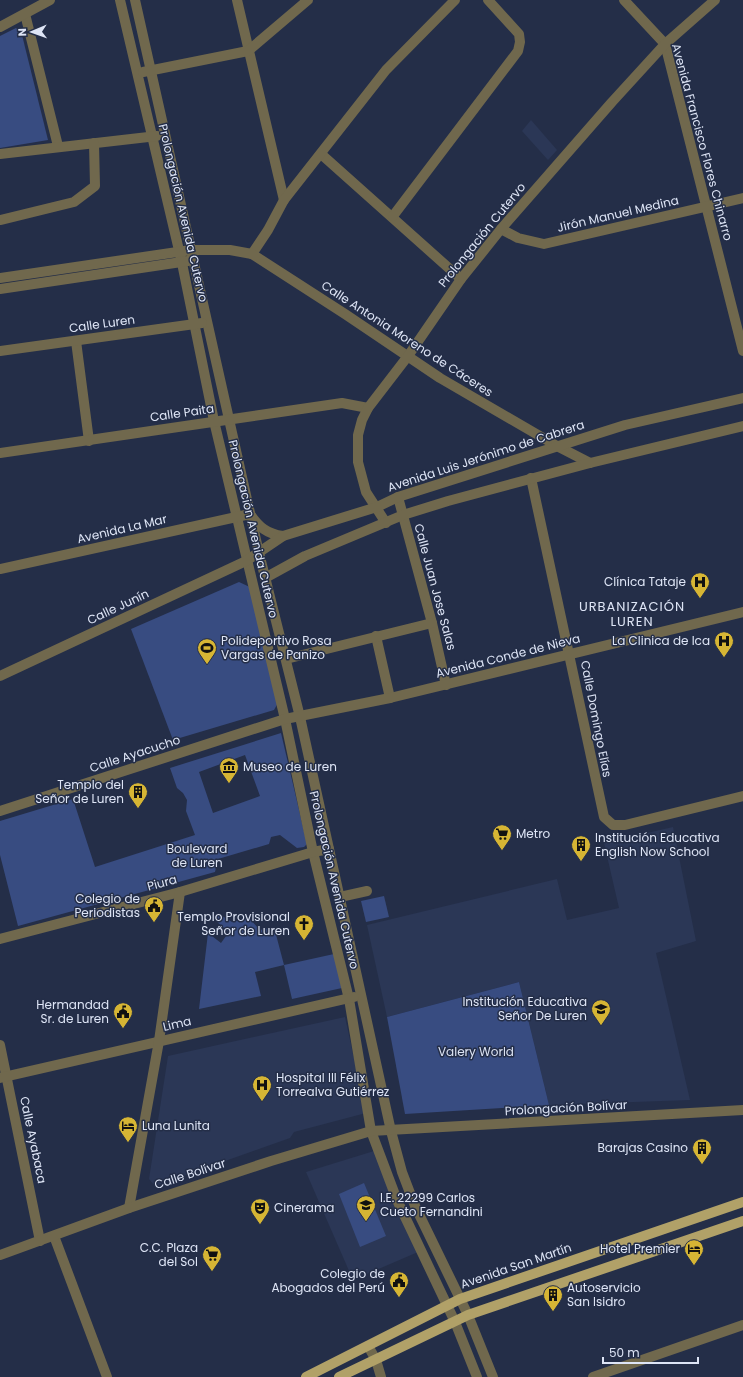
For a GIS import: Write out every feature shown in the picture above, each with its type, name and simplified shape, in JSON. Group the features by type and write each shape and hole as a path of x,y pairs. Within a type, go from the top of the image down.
{"main road":[{"name":"Avenida San Martín","path":"306,1377 447,1304 743,1202"},
{"path":"339,1377 468,1315 743,1221"}],"street":[{"path":"0,27 50,0"},
{"name":"Prolongación Avenida Cutervo","path":"120,0 182,263 214,421 238,516 246,561 282,721 349,998 371,1131 397,1200 447,1304 477,1377"},
{"name":"Prolongación Avenida Cutervo","path":"136,0 150,71 208,322 250,514 300,717 340,897 360,996 391,1130 407,1186 468,1315 493,1377"},
{"path":"237,0 284,200"},
{"path":"137,74 248,51 308,0"},
{"path":"252,254 268,230 284,200 386,70 455,0"},
{"path":"393,216 518,51 520,42 519,34 488,0"},
{"name":"Avenida Francisco Flores Chinarro","path":"624,0 665,44 743,351"},
{"name":"Prolongación Cutervo","path":"386,523 366,492 358,462 358,435 362,420 368,408 408,356 461,279 501,228 665,44 715,0"},
{"path":"25,14 58,146"},
{"path":"0,154 58,146 152,137 165,134"},
{"path":"1,220 74,202 94,186 94,143"},
{"path":"321,154 393,216 461,279"},
{"name":"Jirón Manuel Medina","path":"501,228 518,238 544,244 743,198"},
{"name":"Calle Antonia Moreno de Cáceres","path":"192,255 207,250 230,250 252,254 440,378 590,463"},
{"path":"0,278 179,253 192,255"},
{"path":"0,289 182,263 192,255"},
{"name":"Calle Luren","path":"0,351 208,322"},
{"path":"76,341 88,440"},
{"name":"Avenida Luis Jerónimo de Cabrera","path":"246,561 282,536 377,507 398,497 625,425 743,398"},
{"name":"Calle Paita","path":"0,454 342,403 368,408"},
{"path":"265,578 305,556 403,515 531,478 743,426"},
{"name":"Calle Domingo Elías","path":"531,478 570,655 601,812 608,822 613,825 625,825 743,796"},
{"name":"Calle Juan Jose Salas","path":"398,497 432,623 446,684"},
{"path":"250,514 260,527 274,535 282,536"},
{"name":"Avenida La Mar","path":"0,569 250,514"},
{"name":"Calle Junín","path":"0,676 246,561"},
{"name":"Avenida Conde de Nieva","path":"282,721 390,698 743,612"},
{"path":"286,659 432,623"},
{"path":"376,636 390,698"},
{"name":"Calle Ayacucho","path":"0,811 282,721"},
{"name":"Piura","path":"0,939 180,892 313,852 329,849"},
{"path":"340,897 367,891"},
{"path":"129,1208 159,1041 180,892"},
{"name":"Lima","path":"3,1077 360,996"},
{"name":"Calle Ayabaca","path":"0,1045 3,1077 34,1208 40,1241"},
{"name":"Prolongación Bolívar","path":"391,1130 743,1110"},
{"name":"Calle Bolívar","path":"0,1255 129,1208 271,1161 371,1131 391,1130"},
{"path":"54,1236 107,1377"},
{"path":"593,1377 743,1325"},
{"path":"368,1346 376,1360 381,1377"}],"shaded area":[{"path":"531,120 557,150 548,160 522,131"},
{"path":"673,827 696,941 656,953 690,1100 549,1105 519,982 387,1017 367,925 557,879 567,920 619,908 604,843"},
{"name":"Hospital III Félix Torrealva Gutiérrez","path":"345,1017 366,1113 294,1132 290,1138 155,1186 149,1179 168,1056"},
{"name":"I.E. 22299 Carlos Cueto Fernandini","path":"374,1151 418,1252 353,1280 306,1172"}],"green space":[{"path":"16,28 21,31 48,140 0,148 0,36"},
{"name":"Polideportivo Rosa Vargas de Panizo","path":"239,582 252,588 279,701 274,710 173,740 131,629"},
{"name":"Boulevard de Luren","path":"281,733 307,844 304,847 297,848 280,835 271,837 269,844 218,859 215,872 18,926 0,855 0,821 73,799 95,867 195,835 186,811 187,800 183,793 177,788 170,768","holes":["245,755 260,796 213,813 199,772"]},
{"path":"384,896 389,917 366,922 361,901"},
{"path":"219,914 232,922 249,918 260,930 274,927 284,965 255,972 261,996 199,1009 208,933 221,943 229,932 210,916"},
{"path":"334,954 342,988 292,999 284,965"},
{"name":"Valery World","path":"519,982 549,1105 405,1114 387,1017"},
{"path":"364,1183 386,1236 360,1247 339,1194"}],"place":[{"name":"Clínica Tataje","path":"700,599"},
{"name":"La Clinica de Ica","path":"724,658"},
{"name":"Polideportivo Rosa Vargas de Panizo","path":"207,665"},
{"name":"Museo de Luren","path":"229,784"},
{"name":"Templo del Señor de Luren","path":"138,809"},
{"name":"Metro","path":"502,851"},
{"name":"Institución Educativa English Now School","path":"581,862"},
{"name":"Colegio de Periodistas","path":"154,923"},
{"name":"Templo Provisional Señor de Luren","path":"304,941"},
{"name":"Institución Educativa Señor De Luren","path":"601,1026"},
{"name":"Hermandad Sr. de Luren","path":"123,1029"},
{"name":"Hospital III Félix Torrealva Gutiérrez","path":"262,1102"},
{"name":"Luna Lunita","path":"128,1143"},
{"name":"Barajas Casino","path":"702,1165"},
{"name":"I.E. 22299 Carlos Cueto Fernandini","path":"366,1222"},
{"name":"Cinerama","path":"260,1225"},
{"name":"Hotel Premier","path":"694,1266"},
{"name":"C.C. Plaza del Sol","path":"212,1272"},
{"name":"Colegio de Abogados del Perú","path":"399,1298"},
{"name":"Autoservicio San Isidro","path":"553,1312"}],"district":[{"name":"URBANIZACIÓN LUREN","path":"632,614"}]}
